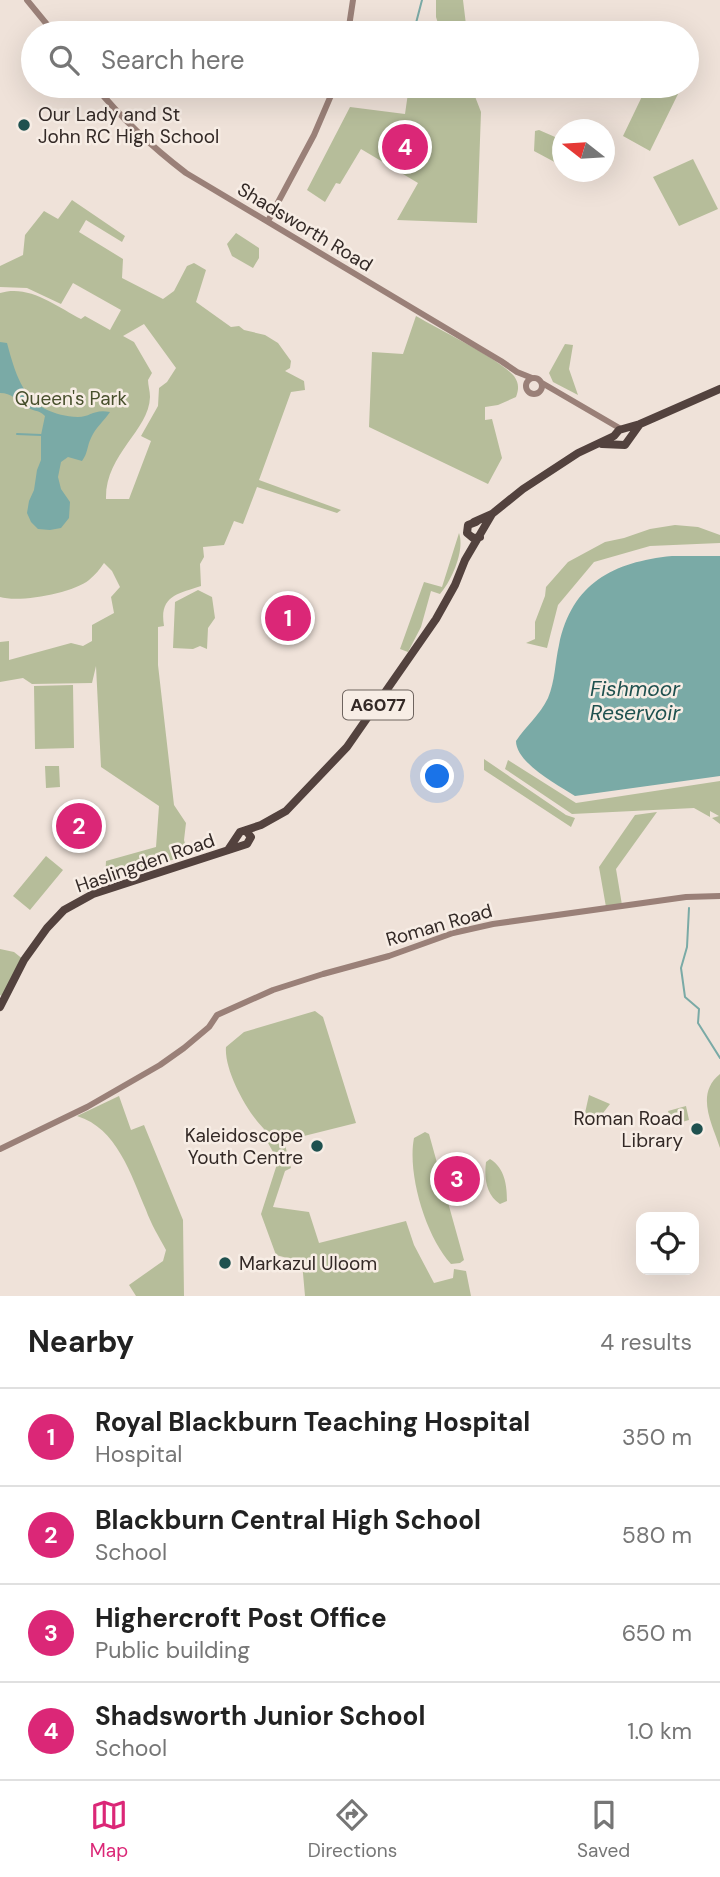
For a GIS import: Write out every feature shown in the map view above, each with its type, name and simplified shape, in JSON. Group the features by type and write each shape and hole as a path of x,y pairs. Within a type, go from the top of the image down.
{"highway":[{"name":"A6077","path":"465,560 467,528 492,514 550,471 618,432 720,389"},
{"name":"A6077","path":"600,444 628,443 640,424"},
{"path":"620,445 616,443 618,432 627,430 630,436"},
{"name":"A6077","path":"237,838 240,832 248,834 286,811 347,747 436,618 492,514"},
{"path":"467,534 473,538 481,534 481,525 474,522"},
{"name":"A6077","path":"244,845 249,842 248,834"},
{"path":"237,838 239,843 244,845"},
{"name":"Haslingden Road","path":"228,850 237,838"},
{"name":"Haslingden Road","path":"0,1007 26,958 47,928 64,910 93,894 244,845"}],"street":[{"path":"27,0 44,21"},
{"path":"350,21 353,0"},
{"name":"Shadsworth Road","path":"105,98 116,112 186,173 517,372 539,379 606,421 618,432"},
{"path":"268,221 314,135 330,98"},
{"name":"Shadsworth Road","path":"517,372 530,393 537,393"},
{"path":"526,386 527,381 532,378"},
{"path":"537,393 541,390 542,383"},
{"path":"537,393 558,393"},
{"name":"Roman Road","path":"0,1149 88,1107 184,1048 209,1027 217,1015 273,990 389,956 453,933 556,914 686,897 720,896"}],"green space":[{"path":"436,0 463,0 466,21 437,21"},
{"path":"407,98 476,98 481,112 477,223 397,220 418,183 361,149 340,184 336,183 325,202 307,190 350,107 405,114"},
{"path":"641,98 676,98 650,151 623,136"},
{"path":"535,131 552,136 552,161 534,151"},
{"path":"693,159 718,209 679,226 653,177"},
{"name":"Queen's Park","path":"72,200 125,236 122,242 86,220 79,232 123,259 122,278 163,299 174,291 187,266 194,263 206,270 196,302 231,327 239,326 244,330 265,335 278,343 291,361 290,368 285,371 304,381 305,390 291,392 259,480 341,510 337,513 257,487 243,524 234,521 224,545 203,547 204,557 200,564 201,586 177,594 167,602 163,616 164,626 158,627 158,665 174,805 186,823 184,840 188,855 105,881 106,861 156,847 159,806 101,767 96,666 92,683 32,684 23,678 0,682 0,642 9,641 9,660 71,643 83,646 92,641 92,625 114,613 111,597 120,587 112,571 104,563 89,580 59,593 20,599 0,597 0,293 21,291 32,294 81,319 85,316 110,330 121,310 73,283 61,304 27,288 0,287 0,266 23,255 25,235 44,211 58,219","holes":["144,324 176,368 167,382 159,388 158,406 141,436 151,441 129,499 106,499 112,469 143,421 150,397 148,380 152,373 134,342 123,336"]},
{"path":"236,233 259,248 259,258 253,268 232,256 227,244"},
{"path":"416,316 495,361 517,381 516,397 485,407 485,420 492,419 502,458 488,484 369,427 372,352 403,354"},
{"path":"565,344 573,345 569,369 578,395 553,382 549,373"},
{"path":"675,525 698,527 720,535 720,543 650,546 594,562 558,605 547,648 526,643 535,639 535,622 546,587 568,562 605,542"},
{"path":"459,533 459,556 449,581 440,594 431,591 421,627 408,652 400,649 424,582 442,587"},
{"path":"198,590 212,597 215,618 208,628 207,649 200,646 193,649 173,648 175,602"},
{"path":"73,685 74,748 35,749 34,686"},
{"path":"484,759 566,815 575,818 571,827 484,770"},
{"path":"508,760 576,803 720,781 720,824 712,818 719,816 710,811 710,817 694,808 572,814 505,769"},
{"path":"45,766 59,766 60,787 46,788"},
{"path":"657,812 616,869 622,905 606,907 599,867 635,815"},
{"path":"46,856 63,870 30,910 13,896"},
{"path":"0,949 14,952 24,960 4,997 0,995"},
{"path":"315,1011 323,1017 356,1123 284,1141 291,1168 285,1171 273,1207 309,1212 319,1243 406,1221 414,1245 434,1283 453,1278 454,1269 466,1271 471,1296 305,1296 302,1262 276,1255 261,1214 278,1161 262,1132 264,1129 238,1090 229,1067 226,1047 244,1032"},
{"path":"720,1074 720,1148 707,1100 712,1082"},
{"path":"589,1095 610,1104 593,1126 583,1122"},
{"path":"119,1096 131,1130 144,1125 183,1220 184,1296 136,1296 129,1285 163,1261 166,1250 121,1154 103,1131 77,1116"},
{"path":"686,1106 689,1120 672,1125 668,1111"},
{"path":"425,1132 429,1134 464,1260 460,1263 451,1264 442,1252 426,1222 416,1187 413,1169 414,1138"},
{"path":"490,1159 499,1167 506,1183 507,1201 500,1204 487,1186 486,1162"}],"water":[{"path":"0,342 7,343 21,384 36,403 47,410 78,417 110,412 93,434 82,461 68,457 61,462 58,477 61,489 70,502 69,518 61,528 38,529 27,513 41,460 41,435 45,416 11,396 0,393"},
{"name":"Fishmoor Reservoir","path":"672,556 720,556 720,776 575,796 530,765 518,749 516,741 548,698 565,624 585,591 614,570"}],"waterway":[{"path":"417,21 422,0"},
{"path":"17,434 41,435"},
{"path":"689,908 687,947 681,968 685,997 699,1009 698,1023 720,1058"}],"place":[{"name":"Our Lady and St John RC High School","path":"24,125"},
{"name":"Shadsworth Junior School","path":"405,147"},
{"name":"Royal Blackburn Teaching Hospital","path":"288,618"},
{"name":"Blackburn Central High School","path":"79,826"},
{"name":"Roman Road Library","path":"697,1129"},
{"name":"Kaleidoscope Youth Centre","path":"317,1146"},
{"name":"Highercroft Post Office","path":"457,1179"},
{"name":"Markazul Uloom","path":"225,1263"}]}
